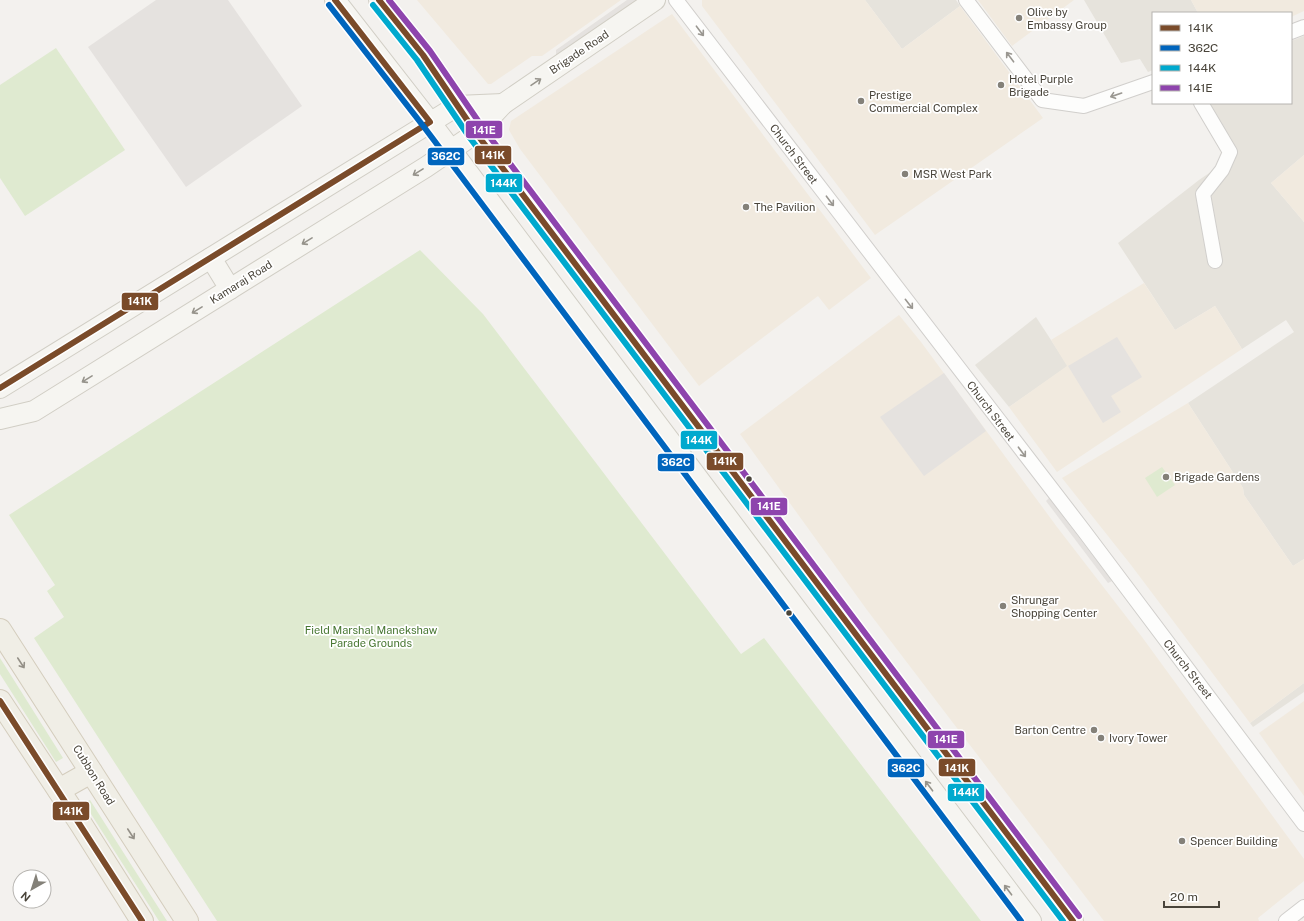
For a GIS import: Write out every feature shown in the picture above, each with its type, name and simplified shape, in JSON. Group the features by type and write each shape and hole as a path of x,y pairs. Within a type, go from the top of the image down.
{"main road":[{"path":"335,0 430,122 1032,921"},
{"path":"379,0 423,55 476,133 1073,921"},
{"name":"Brigade Road","path":"476,133 503,104 655,0"},
{"path":"0,388 457,106 503,104"},
{"name":"Kamaraj Road","path":"0,420 34,411 476,133"},
{"path":"211,258 230,289"},
{"name":"Cubbon Road","path":"0,630 187,921"},
{"path":"0,701 59,790 142,921"},
{"path":"59,790 91,772"}],"street":[{"name":"Church Street","path":"676,0 1084,531 1304,824"},
{"path":"966,0 1042,100 1084,106 1152,82"},
{"path":"1292,32 1304,27"},
{"path":"1202,104 1230,152 1222,170 1203,194 1215,261"},
{"path":"1286,921 1304,907"}],"shaded area":[{"path":"156,0 228,0 302,106 186,187 88,47"},
{"path":"417,0 621,0 542,56 532,56 491,84 488,84"},
{"path":"627,0 639,0 556,58 556,50"},
{"path":"702,0 865,0 902,49 960,6 1043,118 875,235 702,6"},
{"path":"865,0 956,0 960,6 902,49"},
{"path":"978,0 1074,0 1012,46"},
{"path":"1084,0 1191,0 1197,12 1152,12 1152,70 1148,72 1140,59 1121,63"},
{"path":"1191,0 1304,0 1304,11 1292,17 1292,12 1197,12"},
{"path":"672,14 871,278 829,310 818,296 699,386 520,149 509,130 511,121"},
{"path":"1304,36 1304,155 1271,183 1304,222 1304,559 1293,566 1244,495 1243,488 1188,403 1294,332 1286,320 1242,349 1215,306 1175,330 1118,243 1199,180 1237,154 1207,104 1292,104 1292,41"},
{"path":"1304,155 1304,222 1271,183"},
{"path":"1144,283 1175,330 1215,306 1242,349 1057,472 1009,407 1067,366 1051,340"},
{"path":"899,315 921,342 1057,527 1142,637 1304,859 1304,881 1258,918 1259,921 1104,921 867,610 740,434"},
{"path":"1036,317 1068,366 1009,407 975,365"},
{"path":"1117,337 1142,377 1111,396 1121,412 1103,423 1068,366"},
{"path":"944,373 986,431 924,476 880,417"},
{"path":"1188,403 1243,488 1244,495 1293,566 1304,559 1304,683 1250,723 1131,565 1062,478"},
{"path":"1049,498 1112,581 1108,583 1046,501"},
{"path":"1304,683 1304,692 1253,727 1250,723"},
{"path":"1304,701 1304,796 1259,733"}],"green space":[{"path":"56,48 125,150 25,216 0,178 0,85"},
{"name":"Field Marshal Manekshaw Parade Grounds","path":"420,250 483,314 741,654 764,638 981,921 217,921 34,638 64,617 47,591 55,585 9,515"},
{"path":"1162,467 1175,485 1157,497 1145,478"},
{"path":"0,658 63,758 56,762 0,674"},
{"path":"90,800 167,921 159,921 84,803"}],"transit line":[{"name":"141K","path":"0,388 430,122 335,0"},
{"name":"141K","path":"379,0 423,55 476,133 1073,921"},
{"name":"141E","path":"389,0 430,51 483,128 1079,916"},
{"name":"362C","path":"329,5 424,127 1021,921"},
{"name":"144K","path":"373,5 417,60 470,138 1063,921"},
{"name":"141K","path":"0,701 142,921"}],"place":[{"name":"Olive by Embassy Group","path":"1019,18"},
{"name":"Hotel Purple Brigade","path":"1001,85"},
{"name":"Prestige Commercial Complex","path":"861,101"},
{"name":"MSR West Park","path":"905,174"},
{"name":"The Pavilion","path":"746,207"},
{"name":"Brigade Gardens","path":"1166,477"},
{"name":"Shrungar Shopping Center","path":"1003,606"},
{"name":"Barton Centre","path":"1094,730"},
{"name":"Ivory Tower","path":"1101,738"},
{"name":"Spencer Building","path":"1182,841"}]}
